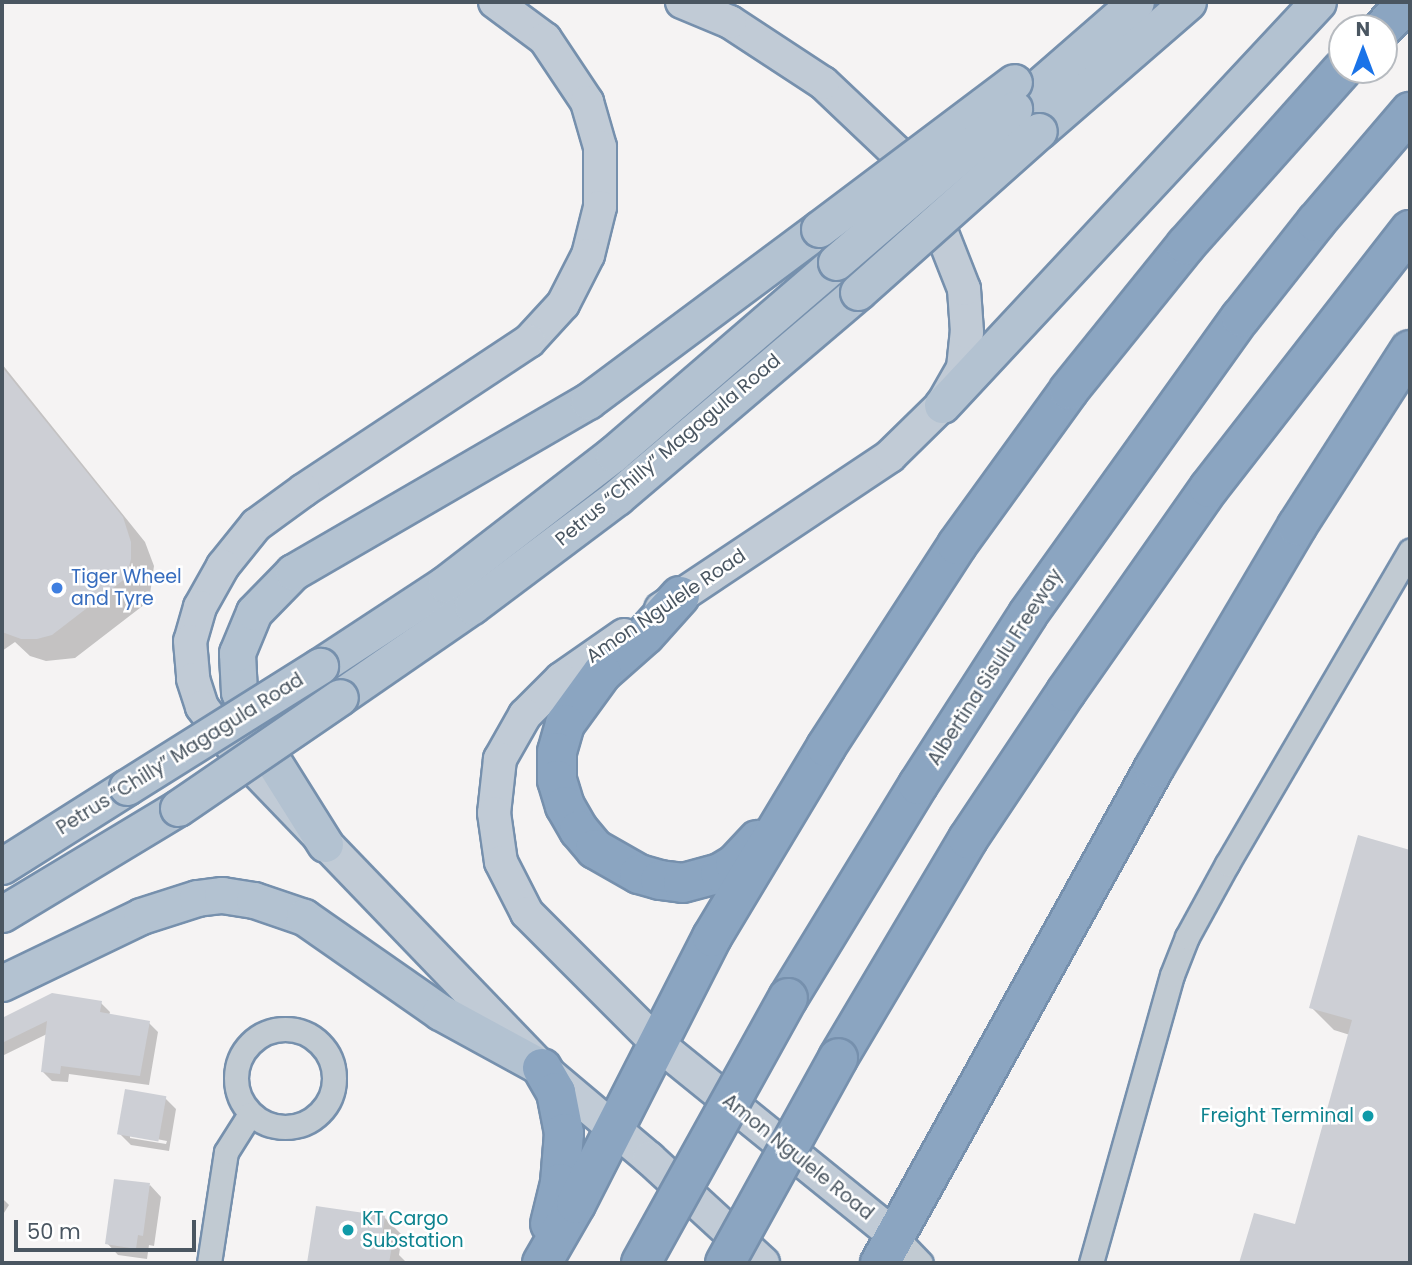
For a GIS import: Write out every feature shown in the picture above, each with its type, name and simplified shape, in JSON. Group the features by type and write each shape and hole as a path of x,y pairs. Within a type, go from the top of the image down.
{"highway":[{"path":"541,1263 576,1204 712,937 826,747 957,545 1069,390 1186,245 1330,84"},
{"name":"Albertina Sisulu Freeway","path":"641,1263 788,998 918,785 1028,614 1258,296 1316,222 1410,112"},
{"path":"725,1263 838,1058 968,839 1066,692 1209,488 1410,230"},
{"path":"887,1250 1154,768 1297,526 1410,350"},
{"path":"680,596 645,635 602,673 565,724 557,752 557,780 565,806 579,830 595,849 639,874 660,880 683,883 720,873 751,848 826,747"},
{"path":"541,1068 556,1091 564,1133 560,1183 541,1263"}],"main road":[{"path":"495,2 545,39 587,102 600,147 600,207 589,255 563,304 529,341 304,490 256,525 223,566 200,607 190,641 193,679 202,707 232,746 541,1068 613,1128 763,1263"},
{"name":"Amon Ngulele Road","path":"682,2 726,12 823,83 895,151 940,228 964,289 967,332 963,368 942,405 890,456 561,679 524,715 500,759 494,813 501,862 527,913 658,1044 887,1250"},
{"path":"325,844 256,734 239,692 237,653 254,612 293,572 588,401 819,229 1024,106 1121,2"},
{"name":"Petrus “Chilly” Magagula Road","path":"2,866 445,584 613,454 836,262 1024,106 1136,2"},
{"name":"Petrus “Chilly” Magagula Road","path":"2,914 178,808 472,606 617,497 858,292 1024,106 1188,2"},
{"path":"942,405 1318,2"},
{"path":"2,983 141,916 197,898 222,895 254,900 304,918 440,1012 541,1068"}],"street":[{"path":"1091,1263 1172,975 1187,937 1410,551"},
{"path":"288,1029 311,1036 328,1053 335,1075 331,1099 316,1117 294,1128 271,1126 250,1114 238,1094 236,1070 246,1048 265,1033 288,1029"},
{"path":"209,1263 226,1152 250,1114"},
{"path":"887,1250 921,1263"}],"building":[{"path":"2,367 123,517 131,542 131,559 126,578 52,635 37,639 21,639 2,632"},
{"name":"Freight Terminal","path":"1358,835 1410,850 1410,1263 1239,1263 1254,1213 1295,1224 1352,1020 1309,1008"},
{"path":"52,993 102,1001 100,1012 150,1021 140,1076 61,1066 60,1074 41,1072 47,1021 2,1043 2,1018"},
{"path":"125,1089 166,1096 158,1142 117,1134"},
{"path":"114,1179 150,1183 143,1236 138,1235 136,1249 105,1244"},
{"name":"KT Cargo Substation","path":"316,1206 385,1216 381,1244 392,1246 389,1263 307,1263"}],"place":[{"name":"Tiger Wheel and Tyre","path":"57,588"},
{"name":"Freight Terminal","path":"1368,1116"},
{"name":"KT Cargo Substation","path":"348,1230"}]}
